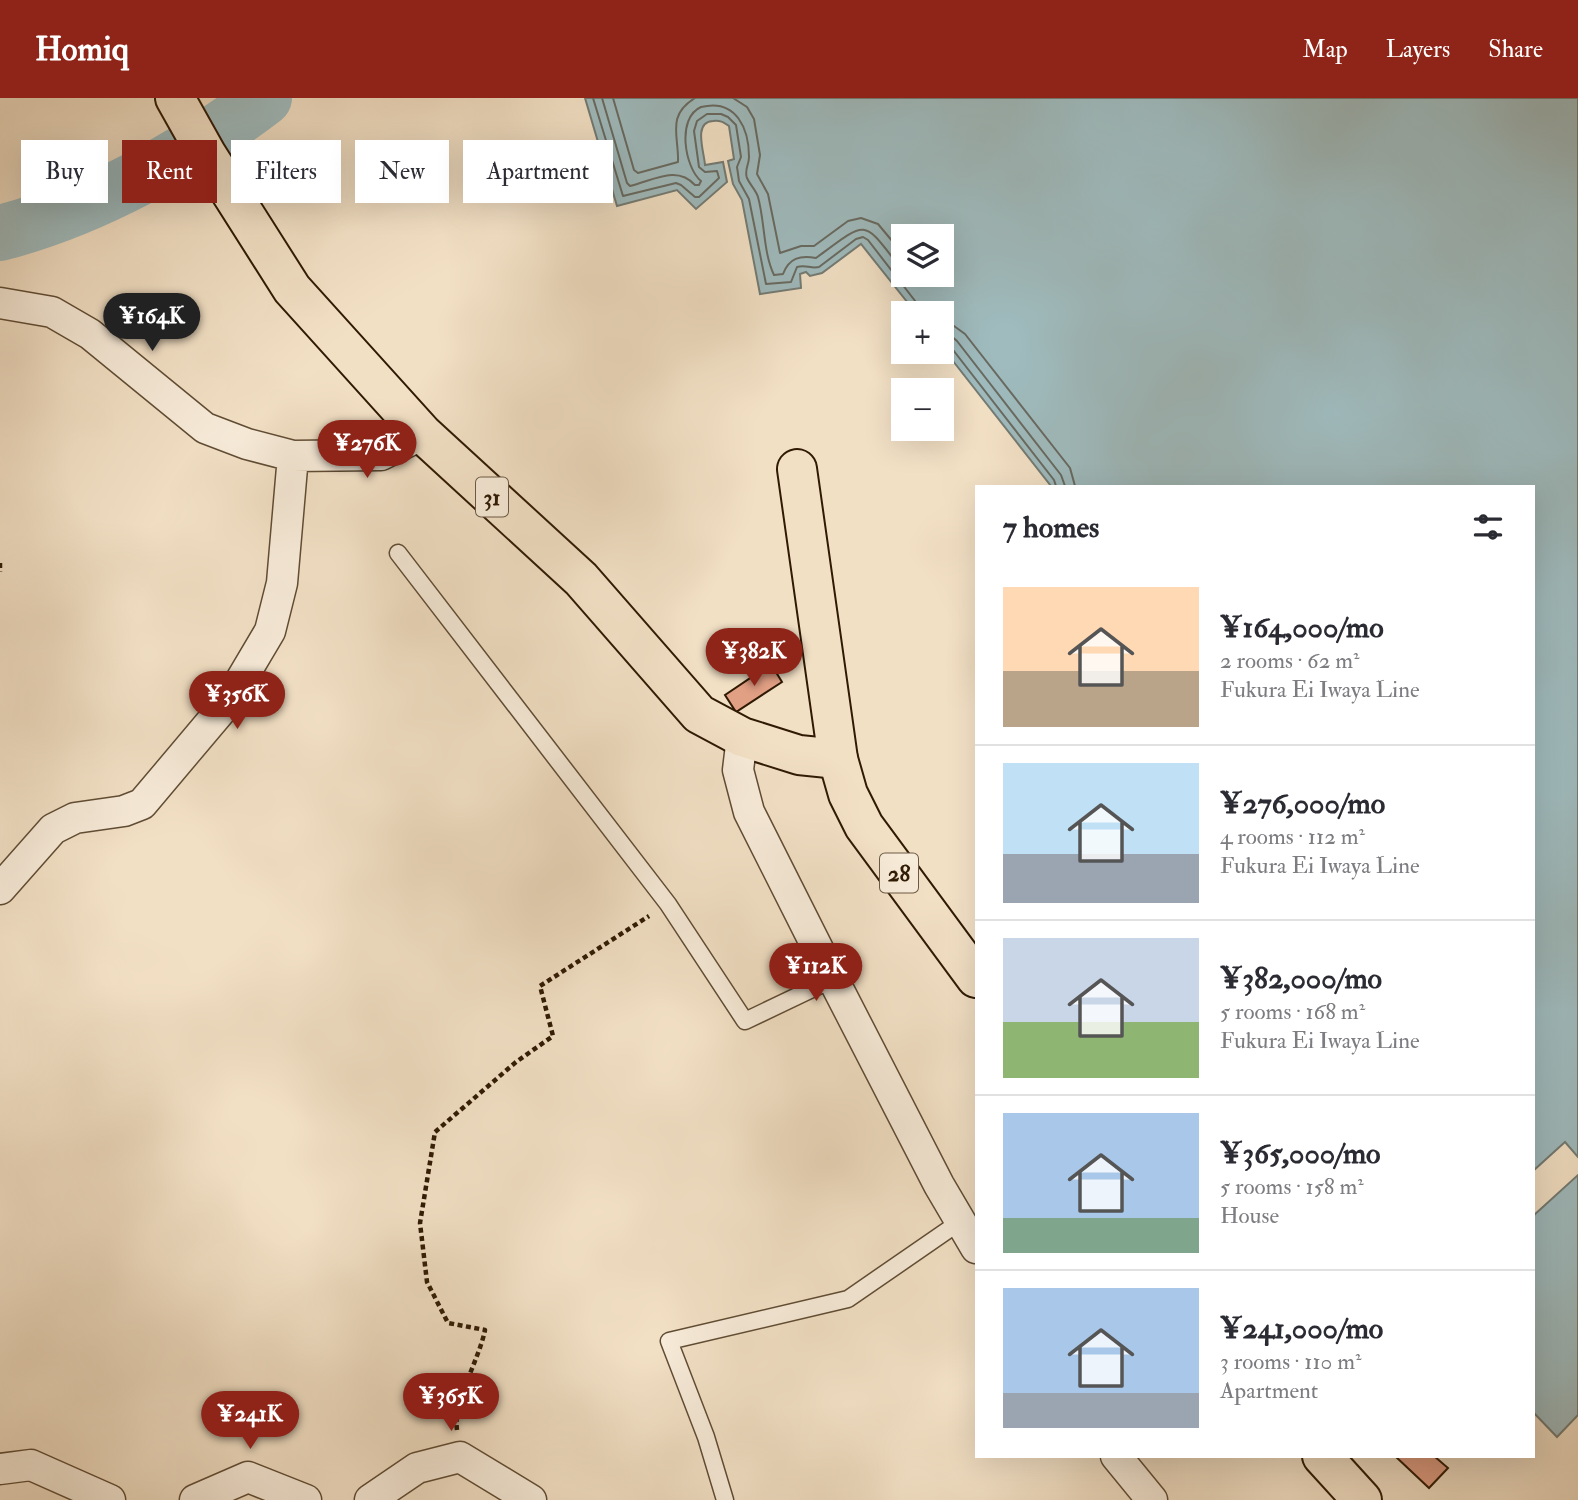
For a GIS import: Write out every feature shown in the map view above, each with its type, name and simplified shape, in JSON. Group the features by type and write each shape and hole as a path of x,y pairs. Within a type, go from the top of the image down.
{"main road":[{"name":"31","path":"190,126 292,289 424,433 581,579 699,714 742,737 799,755 838,759"},
{"name":"28","path":"797,469 838,759 848,794 864,826 975,977"},
{"path":"1324,1458 1362,1500"}],"street":[{"path":"0,303 52,312 90,334 205,428 247,444 293,456 381,455 424,433"},
{"path":"0,889 53,829 75,818 124,811 142,804 228,702 270,631 282,583 293,456"},
{"path":"742,737 738,770 749,812 939,1185 975,1246"},
{"path":"370,1500 418,1468 460,1457 531,1500"},
{"path":"1118,1458 1152,1500"},
{"path":"0,1469 31,1465 110,1500"},
{"path":"195,1500 248,1477 306,1500"}],"lane":[{"path":"398,553 668,904 745,1021 832,979"},
{"path":"725,1500 706,1437 669,1341 848,1299 961,1221"}],"path":[{"path":"0,563 0,572"},
{"path":"460,1457 455,1416 481,1350 485,1330 448,1323 427,1282 420,1223 435,1132 516,1062 553,1036 540,986 668,904"}],"water":[{"path":"585,98 1578,98 1578,1157 1565,1142 1535,1169 1535,485 1050,485 954,362 954,301 906,301 895,287 954,287 954,224 891,224 891,282 861,244 822,273 810,276 806,272 800,274 801,288 760,294 742,200 733,184 728,161 734,159 729,126 715,121 703,126 701,132 705,165 723,162 727,182 696,209 677,190 617,206 613,192 613,140 597,140"},
{"path":"1578,1175 1578,1415 1557,1437 1535,1414 1535,1214"}],"building":[{"path":"771,664 782,682 736,712 725,695"},
{"path":"1397,1458 1436,1458 1448,1468 1429,1488"}],"waterway":[{"path":"0,233 70,210 138,178 204,140 264,98"}]}
